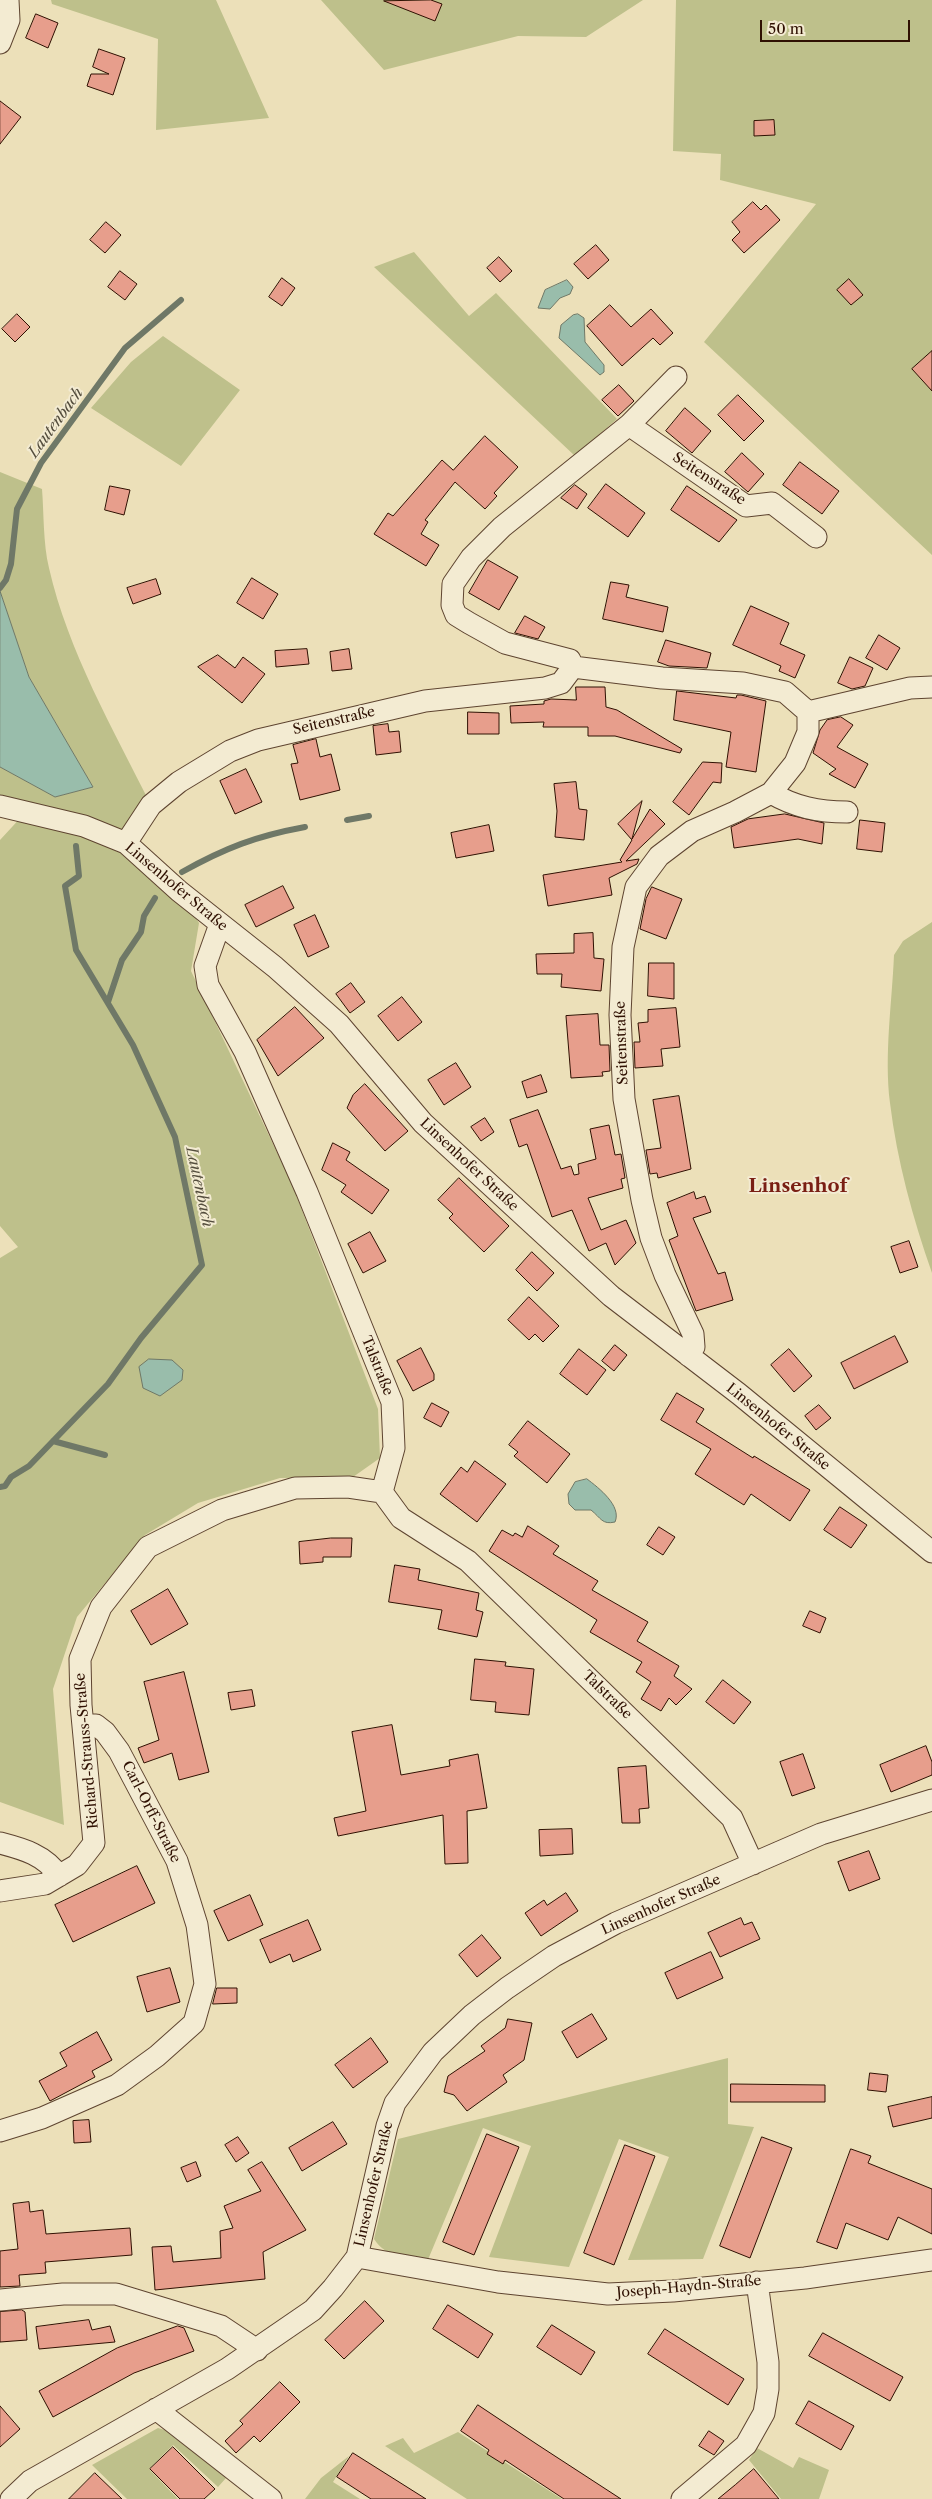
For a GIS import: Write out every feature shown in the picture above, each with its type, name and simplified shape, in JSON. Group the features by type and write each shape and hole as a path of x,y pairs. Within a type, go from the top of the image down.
{"street":[{"path":"0,43 9,20 8,0"},
{"path":"676,377 629,425 502,527 471,558 453,584 452,605 456,615 505,643 570,660 573,668 662,678 743,683 785,692 808,712 808,732 794,763 770,792 786,802 803,808 847,812"},
{"name":"Seitenstraße","path":"629,425 746,506 772,503 816,537"},
{"name":"Seitenstraße","path":"126,843 151,805 179,782 230,751 258,740 425,701 545,688 561,683 573,668"},
{"path":"808,712 910,688 932,687"},
{"name":"Seitenstraße","path":"689,1356 694,1347 693,1334 665,1275 651,1238 642,1200 624,1099 620,1015 623,947 636,887 659,856 692,831 735,812 770,792"},
{"name":"Linsenhofer Straße","path":"0,806 84,826 126,843 220,924 275,967 340,1024 422,1123 611,1296 739,1394 932,1552"},
{"name":"Talstraße","path":"220,924 205,966 208,986 245,1052 307,1192 392,1402 394,1448 382,1492 402,1518 468,1561 732,1818 753,1864"},
{"name":"Richard-Strauss-Straße","path":"0,1891 45,1884 77,1865 94,1843 83,1724 80,1660 101,1607 148,1547 222,1510 295,1488 348,1486 382,1492"},
{"name":"Carl-Orff-Straße","path":"0,2131 42,2118 117,2085 157,2056 194,2023 205,1984 197,1926 177,1861 119,1752 105,1732 96,1725 83,1724"},
{"name":"Linsenhofer Straße","path":"11,2499 30,2480 257,2350 313,2310 357,2257 386,2126 395,2103 433,2052 480,2009 554,1956 616,1923 821,1834 932,1800"},
{"path":"0,1843 41,1858 53,1867 59,1876"},
{"name":"Joseph-Haydn-Straße","path":"357,2257 498,2282 608,2294 673,2291 848,2272 932,2260"},
{"path":"682,2499 746,2444 764,2413 768,2389 768,2362 757,2282"},
{"path":"0,2300 63,2294 116,2294 222,2326 257,2350"},
{"path":"156,2409 271,2499"}],"green space":[{"path":"51,0 216,0 269,118 156,130 158,39 52,4"},
{"path":"321,0 643,0 586,37 518,36 384,70"},
{"path":"676,0 932,0 932,555 704,342 816,204 720,180 721,154 673,151"},
{"path":"414,252 469,316 496,293 617,419 575,456 374,267"},
{"path":"163,336 240,390 181,466 91,408 131,362"},
{"path":"0,472 42,489 47,558 57,599 93,689 151,805 126,843 179,891 199,923 191,971 292,1184 378,1409 380,1458 353,1477 280,1478 198,1503 145,1535 77,1617 53,1689 64,1825 0,1802 0,1258 18,1247 0,1226 0,840 24,814 0,806 0,767 55,797 93,787 29,677 0,591"},
{"path":"932,922 932,1273 918,1232 901,1168 890,1103 888,1066 894,955 903,941"},
{"path":"728,2058 728,2124 754,2127 703,2259 628,2260 669,2157 619,2139 569,2267 489,2257 531,2146 483,2128 427,2262 391,2254 374,2239 398,2139"},
{"path":"158,2428 165,2430 226,2478 218,2487 173,2445 149,2469 178,2499 127,2499 92,2465"},
{"path":"458,2432 562,2499 467,2499 385,2446 403,2438 414,2453"},
{"path":"757,2448 793,2468 799,2457 829,2470 819,2499 781,2499 749,2460"},
{"path":"349,2456 333,2482 360,2499 305,2499 321,2478"}],"shaded area":[{"path":"567,280 573,287 570,294 560,298 550,309 538,308 545,290"},
{"path":"578,314 584,318 585,342 604,365 604,372 600,375 559,338 561,325 573,315"},
{"path":"0,591 29,677 93,787 55,797 0,767"},
{"path":"149,1359 172,1360 183,1370 182,1380 160,1396 143,1388 139,1367"},
{"path":"587,1479 603,1492 612,1504 616,1516 615,1522 604,1522 591,1510 575,1510 569,1504 568,1494 575,1482"}],"building":[{"path":"431,0 442,4 435,21 384,1"},
{"path":"36,14 58,23 48,48 26,38"},
{"path":"99,49 125,58 113,95 87,86 91,74 109,74 93,67"},
{"path":"0,101 21,117 0,144"},
{"path":"774,120 775,135 754,136 754,121"},
{"path":"753,202 761,210 766,205 780,220 744,253 732,240 740,232 732,222"},
{"path":"106,222 121,235 105,253 90,240"},
{"path":"596,245 609,260 588,279 574,264"},
{"path":"499,257 512,271 500,282 487,268"},
{"path":"120,271 137,284 125,300 108,287"},
{"path":"282,278 295,288 282,306 269,297"},
{"path":"849,279 863,295 851,305 837,290"},
{"path":"610,305 631,327 651,309 673,333 660,345 653,338 622,366 587,326"},
{"path":"17,314 30,327 15,342 2,329"},
{"path":"932,351 932,391 912,369"},
{"path":"619,385 634,401 618,416 602,400"},
{"path":"738,395 764,421 744,441 718,415"},
{"path":"685,408 711,431 692,453 666,431"},
{"path":"485,436 518,467 494,493 497,496 485,509 455,482 425,520 428,522 421,534 439,545 426,566 374,534 388,513 393,516 442,460 453,470"},
{"path":"742,453 764,474 748,492 725,472"},
{"path":"800,462 839,491 822,514 783,485"},
{"path":"606,484 645,513 628,537 588,508"},
{"path":"575,485 587,494 577,509 561,498"},
{"path":"110,486 130,490 124,515 105,510"},
{"path":"687,486 737,520 719,542 671,510"},
{"path":"488,560 518,577 499,610 469,593"},
{"path":"252,578 278,594 263,619 237,603"},
{"path":"156,579 161,594 133,604 127,588"},
{"path":"611,582 629,585 626,597 668,607 663,632 603,619"},
{"path":"751,606 789,623 780,644 805,655 795,678 779,671 781,666 733,645"},
{"path":"525,616 545,627 538,639 515,633"},
{"path":"879,635 900,648 887,670 866,658"},
{"path":"666,640 711,653 707,668 669,666 658,662"},
{"path":"307,649 309,664 276,667 275,651"},
{"path":"349,649 352,669 332,671 330,652"},
{"path":"218,655 235,668 243,657 265,674 242,703 198,667"},
{"path":"850,657 873,668 865,686 852,689 838,683"},
{"path":"576,687 605,687 606,707 617,710 682,749 680,753 615,736 588,736 588,727 543,727 544,722 511,723 510,706 544,704 544,701 551,699 576,700"},
{"path":"677,691 736,698 737,695 741,695 766,701 756,772 726,767 731,732 674,720"},
{"path":"468,712 499,713 499,734 468,734"},
{"path":"841,717 853,725 837,747 868,764 855,788 829,774 836,769 813,753 820,730 827,720"},
{"path":"388,724 389,732 399,731 401,752 376,755 373,726"},
{"path":"316,739 320,757 331,754 340,790 300,800 291,764 298,763 293,745"},
{"path":"703,762 722,763 721,783 713,782 689,815 673,802"},
{"path":"246,769 262,802 235,814 220,781"},
{"path":"576,782 579,809 587,810 584,840 555,837 557,811 554,784"},
{"path":"642,801 632,839 650,809 665,824 626,861 639,859 637,864 609,878 612,895 548,906 543,875 622,862 620,860 632,840 618,824"},
{"path":"785,814 824,823 822,844 798,839 734,848 731,827 748,819"},
{"path":"860,820 885,823 882,852 857,849"},
{"path":"489,825 494,851 456,858 451,833"},
{"path":"283,886 294,908 256,927 245,905"},
{"path":"652,887 682,899 666,939 640,929 646,899"},
{"path":"315,915 329,947 308,957 294,925"},
{"path":"593,933 594,958 604,959 601,991 561,987 562,974 537,974 536,954 574,953 574,934"},
{"path":"649,963 674,963 674,999 648,996"},
{"path":"351,983 365,1002 350,1013 336,994"},
{"path":"402,997 422,1022 398,1041 378,1016"},
{"path":"295,1007 324,1038 278,1076 257,1040"},
{"path":"676,1008 680,1047 661,1049 663,1066 635,1068 634,1042 640,1042 638,1023 648,1022 648,1010"},
{"path":"598,1014 600,1045 609,1045 610,1071 602,1072 603,1076 571,1078 566,1016"},
{"path":"456,1063 471,1087 444,1105 428,1080"},
{"path":"541,1075 547,1092 527,1098 522,1082"},
{"path":"365,1084 408,1131 385,1151 347,1108 353,1095"},
{"path":"679,1096 691,1169 658,1178 657,1173 650,1174 646,1150 661,1148 653,1100"},
{"path":"538,1110 561,1169 571,1166 574,1175 579,1174 578,1164 596,1159 590,1129 609,1125 615,1155 621,1154 625,1178 621,1179 623,1188 588,1198 601,1230 626,1220 636,1243 615,1265 606,1243 589,1251 572,1210 552,1217 527,1144 519,1147 510,1120"},
{"path":"485,1118 494,1132 481,1141 471,1127"},
{"path":"333,1143 350,1152 346,1160 389,1190 372,1214 341,1192 346,1185 322,1170"},
{"path":"459,1178 509,1226 484,1252 449,1218 453,1214 438,1200"},
{"path":"694,1192 696,1199 705,1196 711,1212 693,1218 718,1274 725,1272 733,1300 696,1311 669,1240 678,1236 667,1203"},
{"path":"370,1232 386,1261 363,1273 348,1244"},
{"path":"909,1241 918,1267 900,1273 891,1247"},
{"path":"532,1252 554,1273 537,1291 516,1270"},
{"path":"529,1297 559,1326 543,1342 535,1334 529,1340 508,1320"},
{"path":"895,1336 908,1362 854,1389 841,1363"},
{"path":"615,1345 627,1355 614,1371 602,1361"},
{"path":"421,1348 434,1374 434,1380 413,1391 397,1361"},
{"path":"579,1349 606,1370 587,1395 560,1374"},
{"path":"789,1349 812,1376 794,1392 771,1365"},
{"path":"677,1393 704,1409 696,1422 753,1458 754,1456 810,1490 790,1521 751,1494 744,1505 695,1474 711,1449 661,1420"},
{"path":"432,1403 449,1412 441,1427 424,1418"},
{"path":"819,1405 831,1418 816,1430 805,1416"},
{"path":"528,1421 570,1454 547,1483 514,1456 518,1452 509,1445"},
{"path":"475,1461 506,1484 477,1522 440,1494 461,1467 467,1472"},
{"path":"840,1507 867,1525 851,1548 824,1530"},
{"path":"528,1526 559,1546 553,1554 598,1581 592,1590 648,1622 637,1641 679,1666 674,1676 692,1689 676,1705 669,1698 661,1711 641,1699 651,1682 636,1672 642,1662 590,1632 597,1620 489,1551 502,1530 513,1536 515,1533 522,1537"},
{"path":"659,1527 675,1537 663,1555 647,1545"},
{"path":"331,1538 352,1538 351,1557 323,1557 323,1562 300,1564 299,1542"},
{"path":"395,1565 420,1569 418,1580 479,1593 476,1610 483,1612 477,1637 438,1629 442,1610 389,1602"},
{"path":"168,1589 188,1624 151,1645 131,1611"},
{"path":"810,1611 826,1618 820,1633 803,1626"},
{"path":"475,1659 506,1662 505,1666 534,1669 529,1715 495,1712 496,1702 471,1700"},
{"path":"184,1672 209,1772 179,1780 172,1753 144,1763 138,1748 159,1740 144,1682"},
{"path":"723,1680 751,1702 734,1724 706,1702"},
{"path":"252,1690 255,1706 231,1710 228,1693"},
{"path":"392,1725 401,1775 450,1766 449,1760 478,1754 487,1808 467,1811 468,1863 445,1864 443,1815 338,1836 334,1818 366,1811 352,1732"},
{"path":"926,1746 932,1762 932,1775 891,1792 880,1765"},
{"path":"803,1754 815,1788 792,1796 780,1762"},
{"path":"646,1766 649,1808 639,1809 640,1823 622,1823 618,1768"},
{"path":"572,1829 573,1854 540,1856 539,1830"},
{"path":"869,1851 880,1879 849,1891 838,1862"},
{"path":"137,1866 155,1903 73,1942 55,1905"},
{"path":"566,1893 578,1911 541,1936 525,1913 544,1900 547,1905"},
{"path":"250,1895 263,1925 228,1941 214,1911"},
{"path":"741,1918 744,1925 752,1922 760,1939 720,1957 708,1933"},
{"path":"308,1920 321,1950 293,1962 290,1954 270,1963 260,1940"},
{"path":"482,1935 501,1958 477,1977 459,1955"},
{"path":"711,1952 723,1978 677,1999 665,1973"},
{"path":"170,1968 180,2002 147,2012 137,1977"},
{"path":"217,1988 237,1988 237,2003 213,2004"},
{"path":"592,2014 607,2039 577,2058 562,2032"},
{"path":"508,2019 532,2023 524,2060 503,2075 507,2082 467,2111 454,2095 444,2092 448,2076 485,2051 481,2046 505,2028"},
{"path":"97,2032 112,2060 92,2071 95,2077 50,2101 39,2081 67,2066 60,2053"},
{"path":"371,2038 388,2062 353,2088 335,2065"},
{"path":"870,2073 888,2075 886,2092 868,2090"},
{"path":"731,2084 825,2085 825,2102 731,2102"},
{"path":"932,2097 932,2118 893,2127 888,2107"},
{"path":"89,2120 91,2142 74,2143 73,2121"},
{"path":"333,2122 347,2144 302,2171 289,2148"},
{"path":"487,2134 519,2147 474,2255 443,2242"},
{"path":"238,2137 249,2153 236,2162 225,2145"},
{"path":"762,2137 792,2148 750,2258 720,2246"},
{"path":"625,2145 655,2156 614,2265 584,2253"},
{"path":"851,2149 871,2156 868,2163 932,2189 932,2234 898,2217 888,2240 846,2223 837,2249 817,2242"},
{"path":"196,2162 201,2176 187,2182 181,2168"},
{"path":"262,2162 306,2230 263,2252 265,2279 155,2290 152,2247 171,2246 173,2262 221,2258 220,2231 233,2228 224,2206 261,2191 248,2170"},
{"path":"29,2202 30,2212 43,2210 46,2234 130,2228 132,2255 45,2262 46,2273 19,2275 20,2286 0,2287 0,2251 18,2249 13,2204"},
{"path":"365,2301 384,2321 344,2359 325,2340"},
{"path":"448,2305 493,2334 478,2358 433,2329"},
{"path":"22,2310 25,2312 27,2340 0,2342 0,2312"},
{"path":"89,2320 92,2330 110,2326 115,2342 39,2349 36,2327"},
{"path":"552,2325 595,2352 581,2375 537,2347"},
{"path":"178,2326 184,2328 194,2351 134,2373 53,2417 39,2391 117,2348"},
{"path":"665,2329 744,2379 728,2405 648,2354"},
{"path":"823,2333 903,2377 890,2401 809,2356"},
{"path":"280,2382 300,2402 260,2442 254,2436 236,2453 225,2441 243,2424 240,2421"},
{"path":"809,2401 854,2426 841,2450 796,2424"},
{"path":"478,2405 621,2499 564,2499 505,2460 503,2464 487,2454 489,2450 461,2431"},
{"path":"0,2406 20,2429 0,2447"},
{"path":"709,2431 724,2441 714,2455 699,2446"},
{"path":"173,2447 215,2489 204,2499 180,2499 150,2469"},
{"path":"353,2453 426,2499 371,2499 337,2477"},
{"path":"754,2469 779,2499 718,2499 735,2485"},
{"path":"95,2473 122,2499 69,2499"}],"waterway":[{"name":"Lautenbach","path":"0,588 6,580 11,564 17,509 41,463 125,348 181,300"},
{"path":"347,820 369,816"},
{"path":"182,872 212,856 241,844 271,834 305,827"},
{"name":"Lautenbach","path":"0,1487 5,1486 11,1477 29,1466 108,1384 141,1338 202,1265 175,1137 133,1045 76,950 65,886 79,876 76,846"},
{"path":"108,1002 122,960 141,932 144,916 155,898"},
{"path":"53,1441 105,1455"}],"district":[{"name":"Linsenhof","path":"798,1187"}]}
